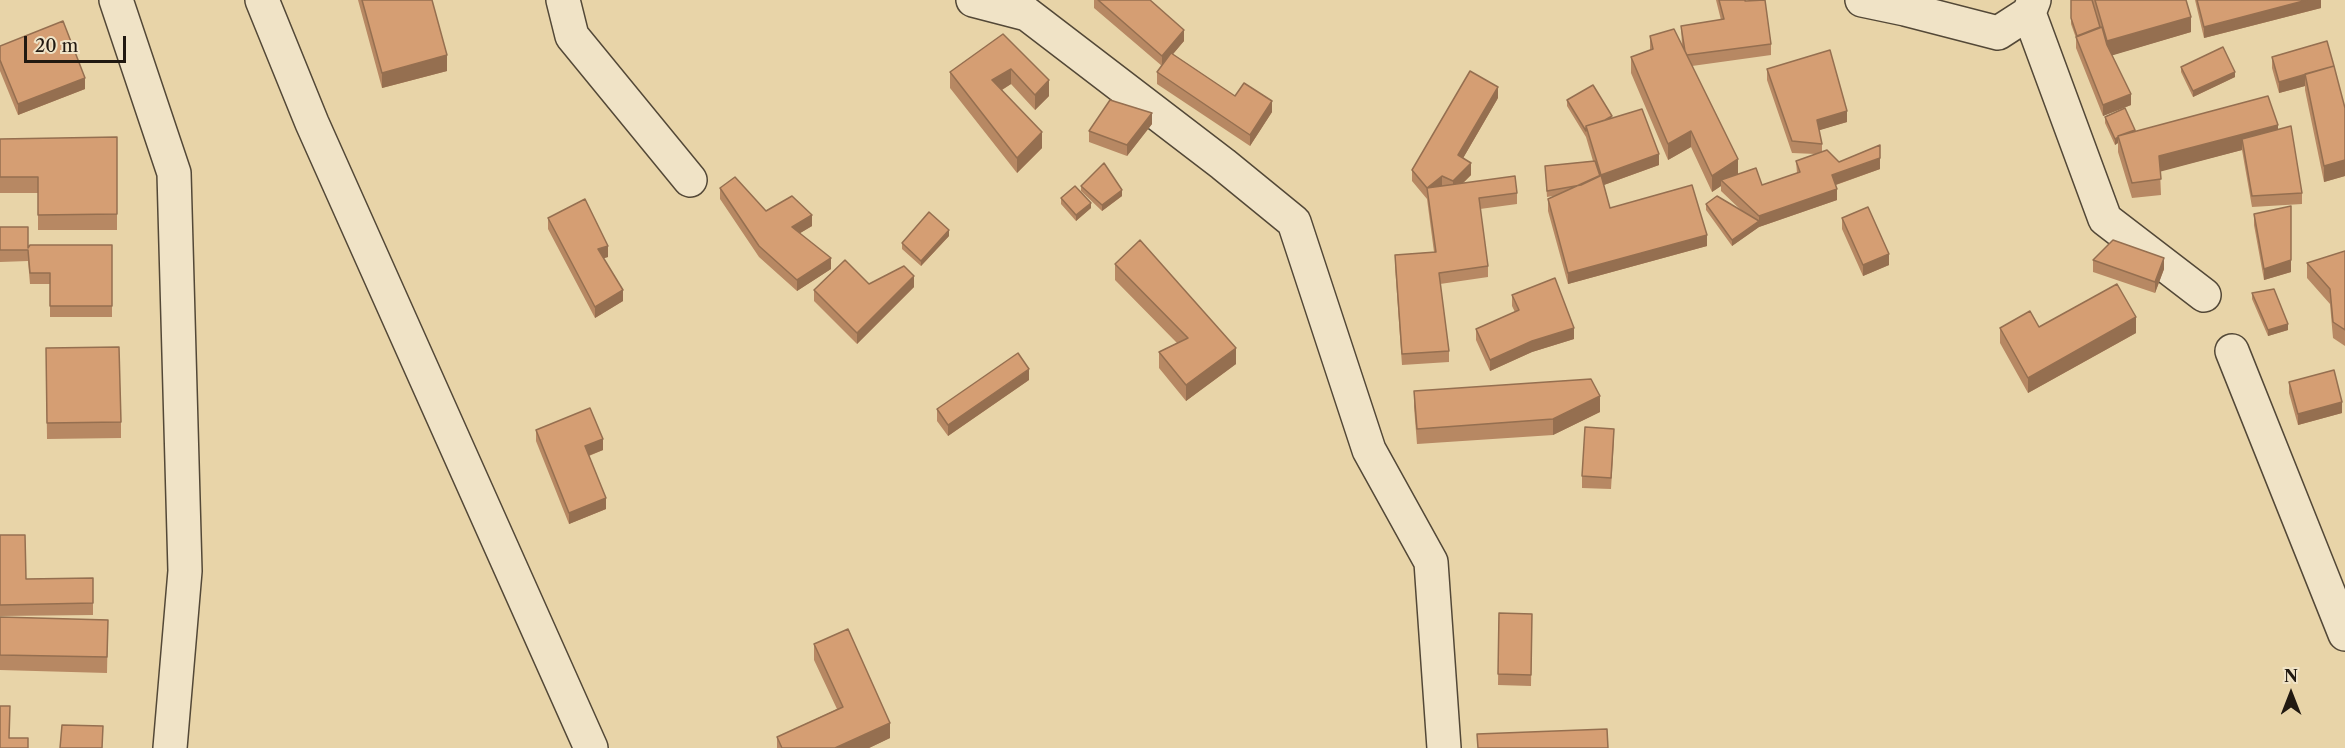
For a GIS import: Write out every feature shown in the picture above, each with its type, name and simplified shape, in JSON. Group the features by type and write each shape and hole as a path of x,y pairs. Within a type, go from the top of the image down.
{"street":[{"path":"116,0 174,173 185,571 170,748"},
{"path":"262,0 312,123 591,748"},
{"path":"562,0 572,36 690,180"},
{"path":"973,0 1027,14 1294,222 1369,450 1431,562 1444,748"},
{"path":"1862,0 1998,33 2032,7 2105,219 2204,295"},
{"path":"2232,351 2345,634"}],"building":[{"path":"362,0 432,0 447,55 382,73"},
{"path":"1098,0 1150,0 1184,30 1162,56"},
{"path":"1719,0 1765,0 1771,44 1687,55 1681,26 1724,19"},
{"path":"2071,0 2092,0 2100,27 2077,36 2071,18"},
{"path":"2095,0 2186,0 2191,17 2107,41"},
{"path":"2197,0 2307,0 2204,27"},
{"path":"63,21 85,78 18,104 0,60 0,46"},
{"path":"2102,27 2107,45 2131,94 2103,105 2076,37"},
{"path":"1674,29 1738,159 1712,176 1691,131 1668,144 1631,57 1653,49 1650,36"},
{"path":"1003,34 1049,80 1035,95 1011,69 992,80 1042,132 1017,158 950,72"},
{"path":"2327,41 2334,66 2279,82 2272,57"},
{"path":"2223,47 2235,72 2193,91 2181,67"},
{"path":"1830,50 1847,111 1817,120 1822,144 1792,141 1767,69"},
{"path":"1171,53 1235,96 1244,83 1272,101 1250,135 1157,72"},
{"path":"2334,66 2345,108 2345,160 2324,166 2305,74"},
{"path":"1470,71 1498,87 1458,155 1471,163 1453,181 1442,176 1427,188 1412,170"},
{"path":"1593,85 1612,116 1586,126 1586,131 1567,100"},
{"path":"2268,96 2278,125 2159,156 2161,179 2132,183 2118,136"},
{"path":"1110,100 1152,113 1127,145 1089,131"},
{"path":"2125,108 2135,130 2115,139 2105,117"},
{"path":"1642,109 1659,154 1601,175 1586,126"},
{"path":"2291,126 2302,193 2252,196 2242,139"},
{"path":"117,137 117,214 38,215 38,177 0,177 0,139"},
{"path":"1880,145 1880,158 1832,175 1837,189 1759,216 1721,180 1756,168 1762,185 1800,172 1796,161 1827,150 1839,162"},
{"path":"1595,161 1600,176 1581,185 1547,191 1545,166"},
{"path":"1104,163 1122,190 1102,205 1081,186"},
{"path":"1601,175 1610,208 1692,185 1707,235 1568,273 1548,199"},
{"path":"1515,176 1517,193 1479,198 1488,266 1439,273 1449,351 1402,354 1395,255 1436,252 1427,188"},
{"path":"735,177 766,211 792,196 812,215 792,227 831,258 797,280 759,246 720,188"},
{"path":"1075,186 1091,203 1076,215 1061,198"},
{"path":"1717,196 1759,221 1732,240 1706,204"},
{"path":"585,199 608,246 598,249 623,290 595,307 548,218"},
{"path":"2291,206 2291,260 2264,269 2254,214"},
{"path":"1868,207 1889,254 1863,265 1842,218"},
{"path":"929,212 949,230 921,261 902,243"},
{"path":"0,227 28,227 28,248 30,245 112,245 112,306 50,306 50,273 30,273 28,250 0,250"},
{"path":"1140,240 1236,348 1186,385 1159,352 1188,338 1115,264"},
{"path":"2113,240 2164,258 2155,282 2093,260"},
{"path":"2345,251 2345,330 2333,322 2330,289 2307,263"},
{"path":"845,260 869,284 904,266 914,276 857,333 814,290"},
{"path":"1555,278 1574,328 1532,341 1490,360 1476,329 1519,310 1512,295"},
{"path":"2117,284 2136,317 2028,378 2000,328 2030,311 2039,327"},
{"path":"2274,289 2288,324 2268,330 2252,293"},
{"path":"119,347 121,422 47,423 46,348"},
{"path":"1018,353 1029,369 948,425 937,409"},
{"path":"2334,370 2342,402 2298,414 2289,382"},
{"path":"1591,379 1600,396 1553,419 1417,429 1414,391"},
{"path":"590,408 603,439 585,446 606,498 569,513 536,430"},
{"path":"1585,427 1614,429 1611,478 1582,476"},
{"path":"0,535 25,535 26,579 93,578 93,603 0,605"},
{"path":"1499,613 1532,614 1531,675 1498,674"},
{"path":"0,617 108,620 107,657 0,655"},
{"path":"848,629 890,723 835,748 782,748 777,737 843,707 814,644"},
{"path":"0,706 10,706 9,738 28,738 28,748 0,748"},
{"path":"62,725 103,726 102,748 60,748"},
{"path":"1607,729 1608,748 1478,748 1477,734"}]}
